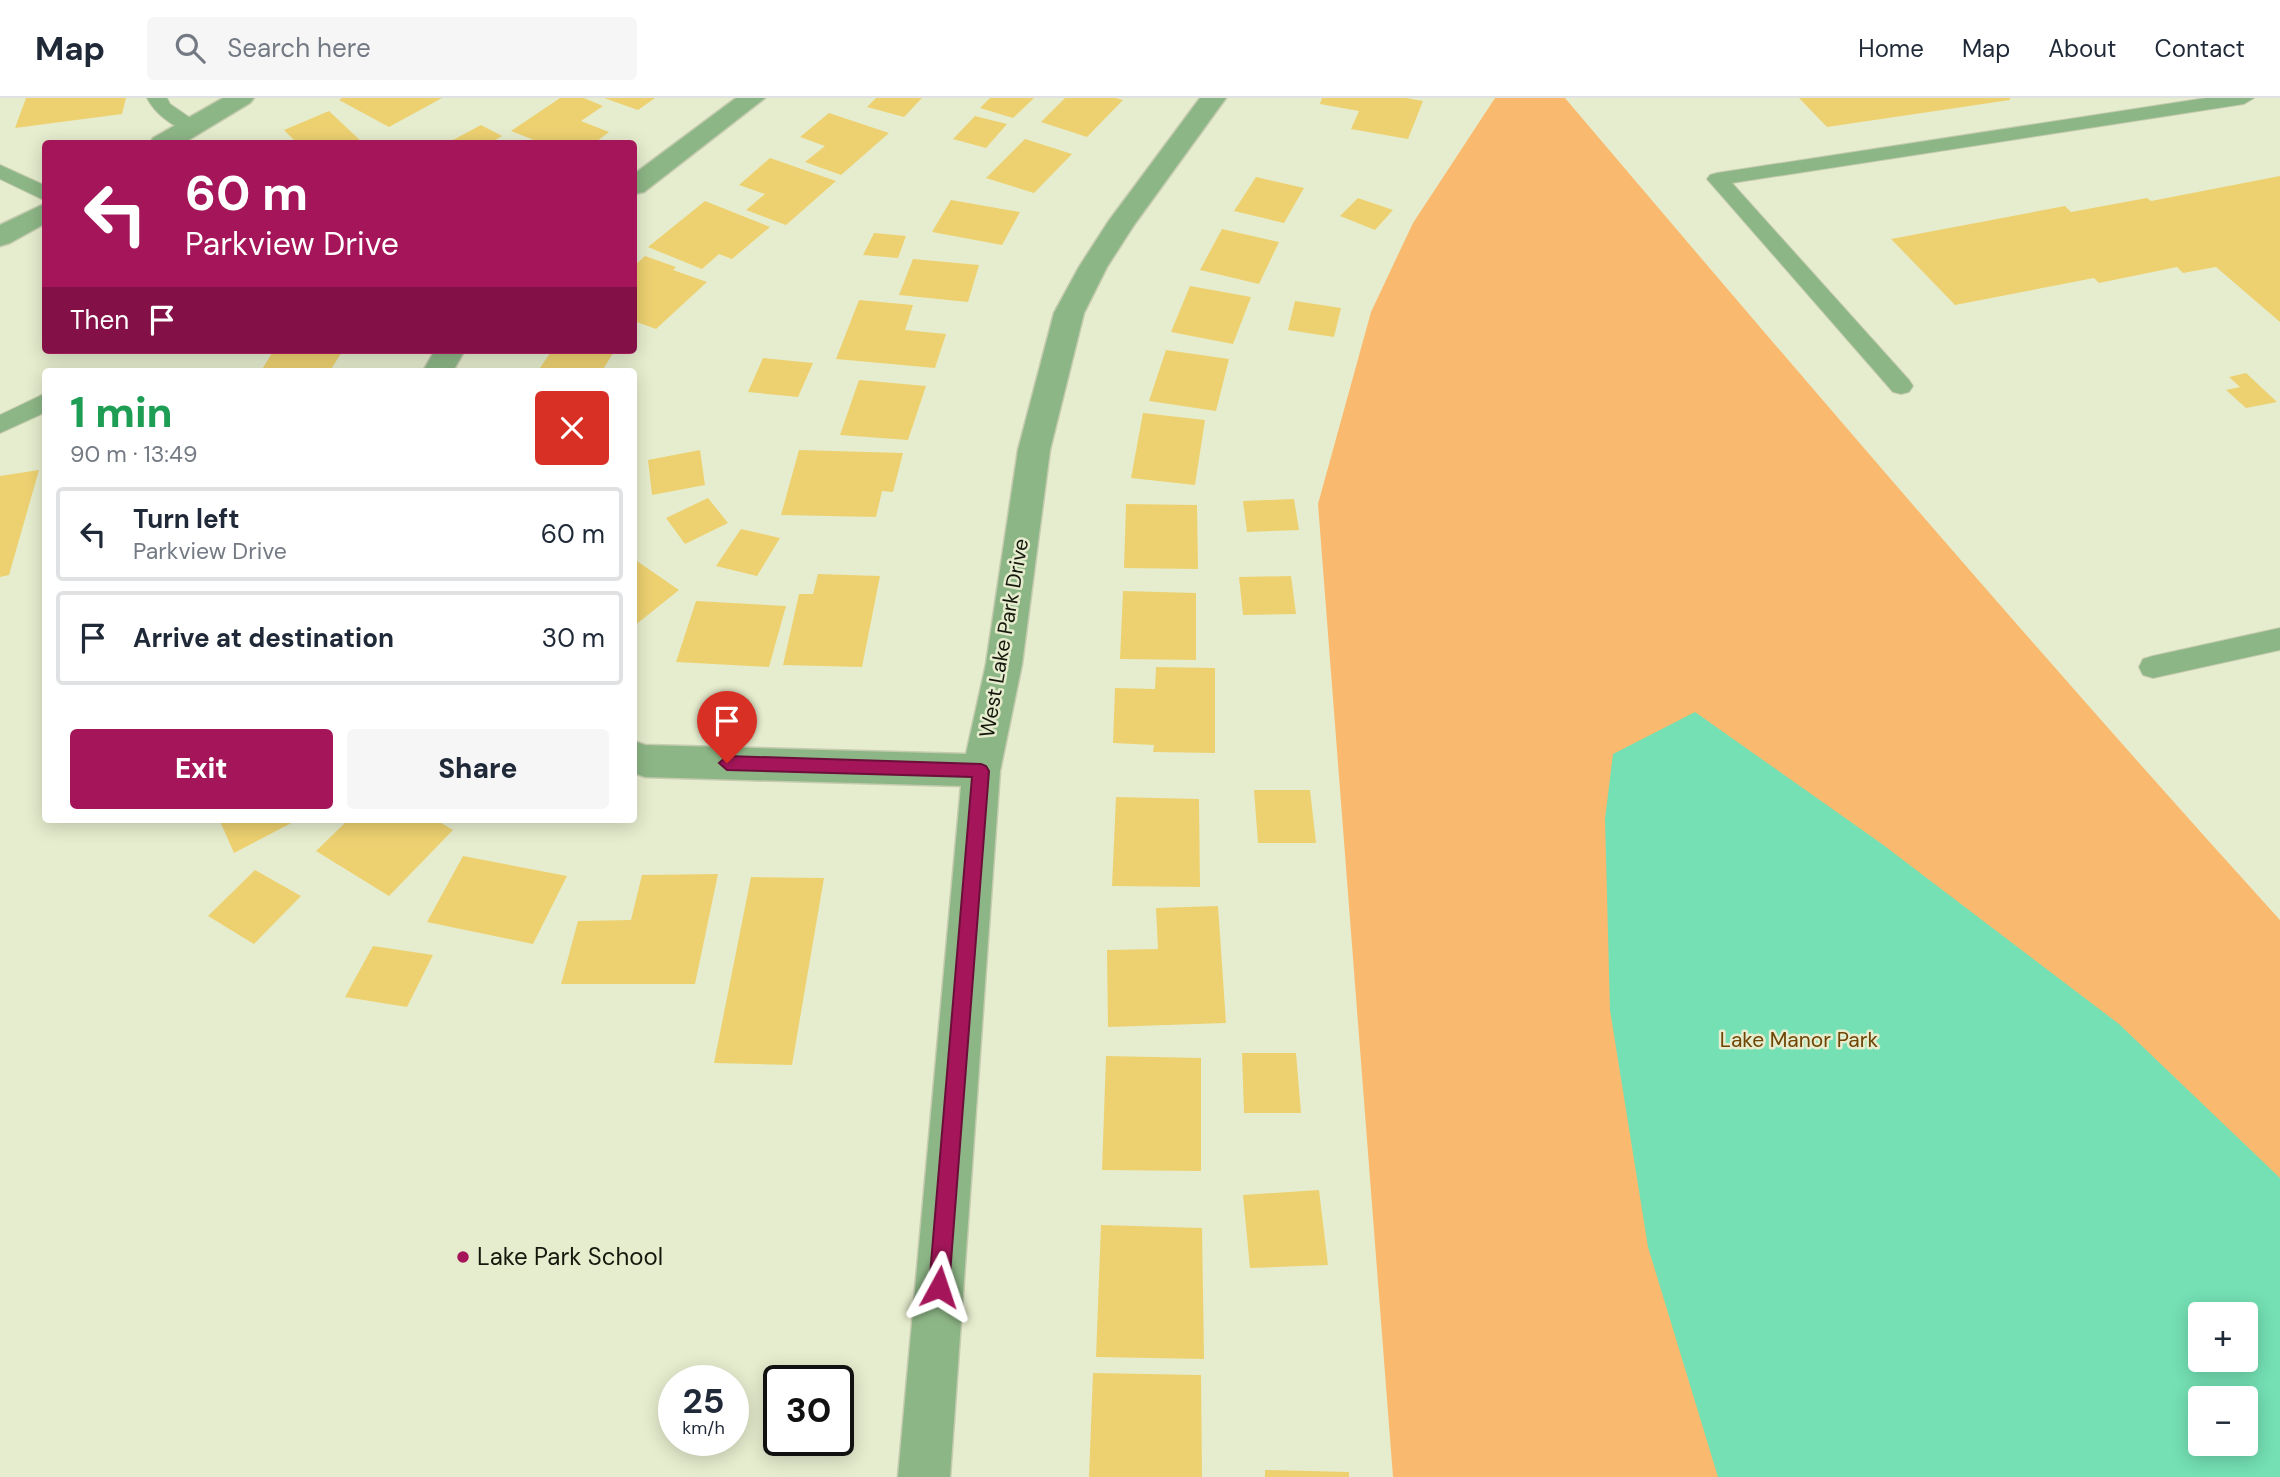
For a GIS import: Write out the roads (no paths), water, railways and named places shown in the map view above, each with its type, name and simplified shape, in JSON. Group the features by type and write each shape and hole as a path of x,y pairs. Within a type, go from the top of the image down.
{"street":[{"path":"169,140 240,98"},
{"path":"637,184 752,98"},
{"name":"West Lake Park Drive","path":"924,1477 981,771 1004,664 1034,450 1069,313 1093,267 1122,222 1213,98"},
{"path":"0,237 42,213"},
{"path":"637,758 645,761 981,771"}],"lane":[{"path":"157,98 162,108 192,126"},
{"path":"1901,386 1717,179 2244,98"},
{"path":"0,171 42,193"},
{"path":"0,425 42,403"},
{"path":"2153,667 2280,639"}],"place":[{"name":"Lake Park School","path":"463,1257"}],"park label":[{"name":"Lake Manor Park","path":"1799,1040"}]}
